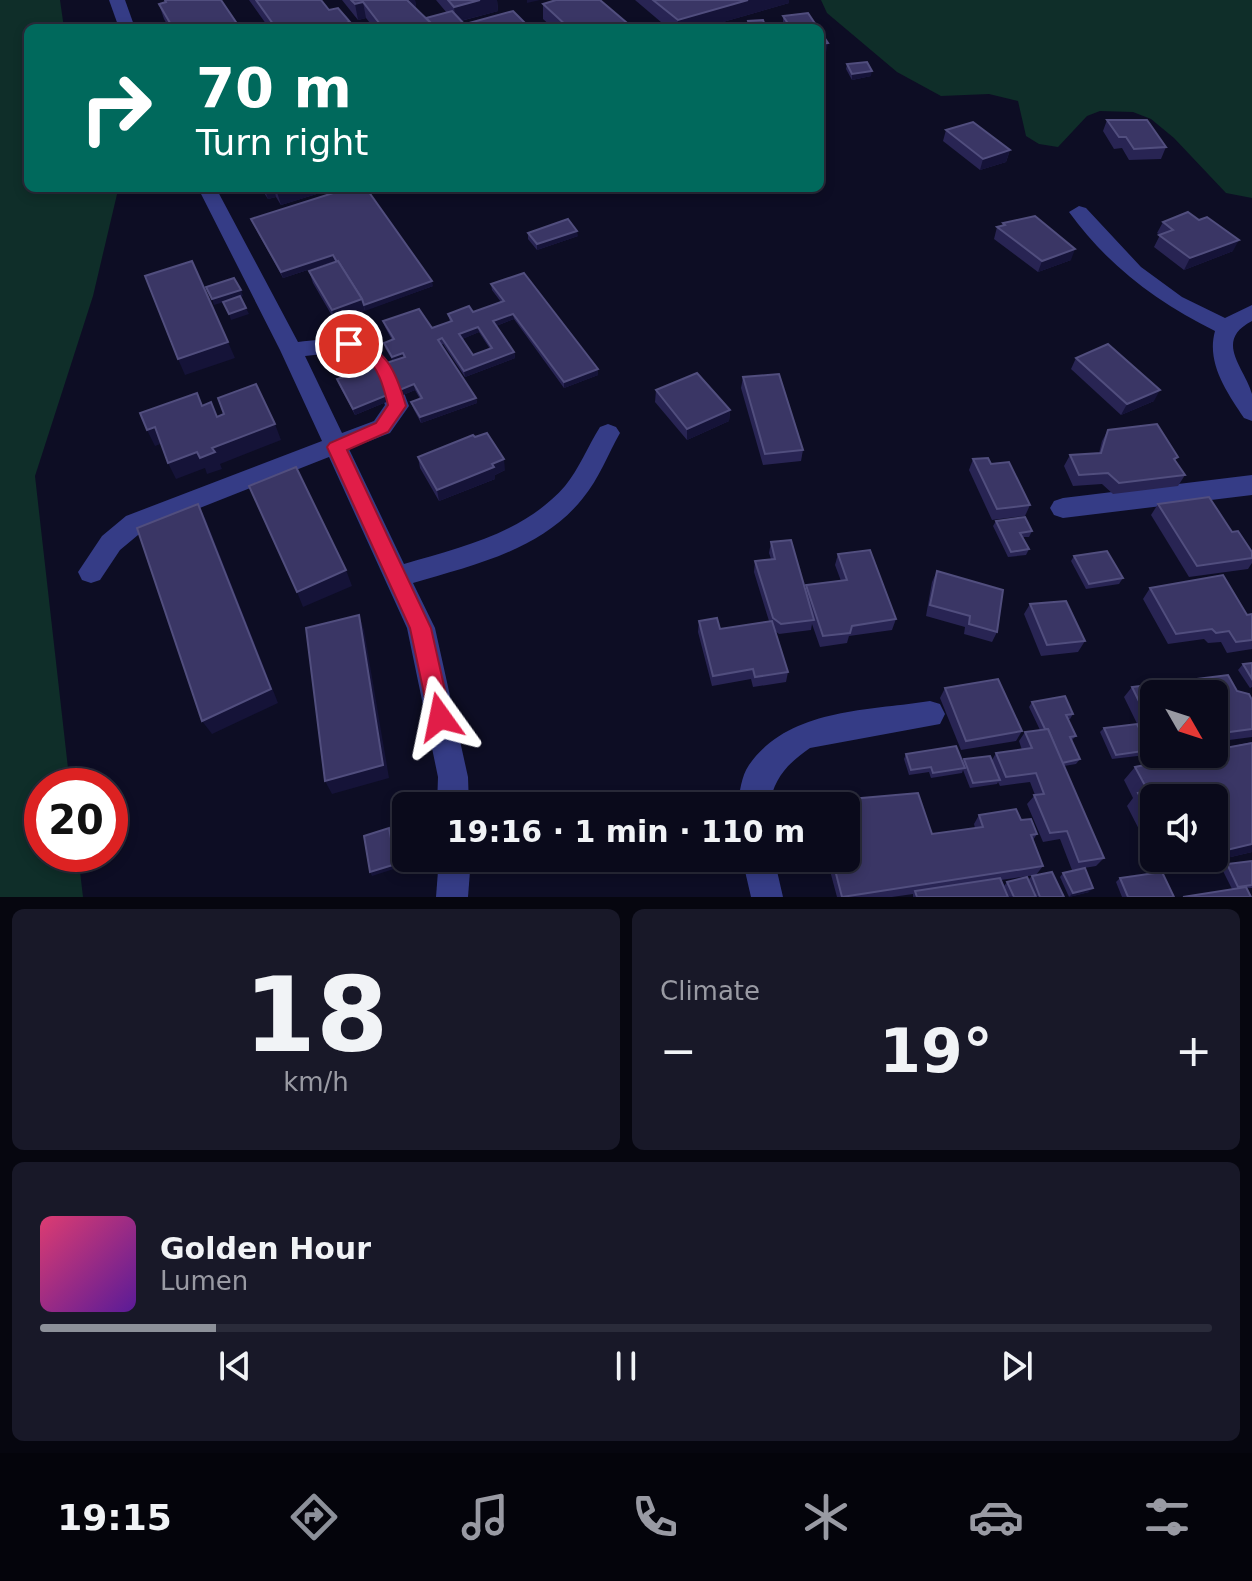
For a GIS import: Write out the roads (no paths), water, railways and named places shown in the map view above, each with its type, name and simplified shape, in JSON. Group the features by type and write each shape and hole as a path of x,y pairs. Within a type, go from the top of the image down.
{"street":[{"path":"117,0 126,24"},
{"path":"209,192 291,350 421,628 453,777 453,792"},
{"path":"1079,212 1134,272 1175,302 1229,329"},
{"path":"1252,312 1243,315 1229,329 1221,356 1231,381 1252,412"},
{"path":"91,572 111,543 135,523 382,427 397,406 389,377 372,353 349,344 291,350"},
{"path":"397,577 485,550 534,529 574,493 608,433"},
{"path":"1063,508 1252,485"},
{"path":"756,792 759,776 782,750 804,735 930,714"},
{"path":"452,897 454,872"},
{"path":"761,872 767,897"}]}
